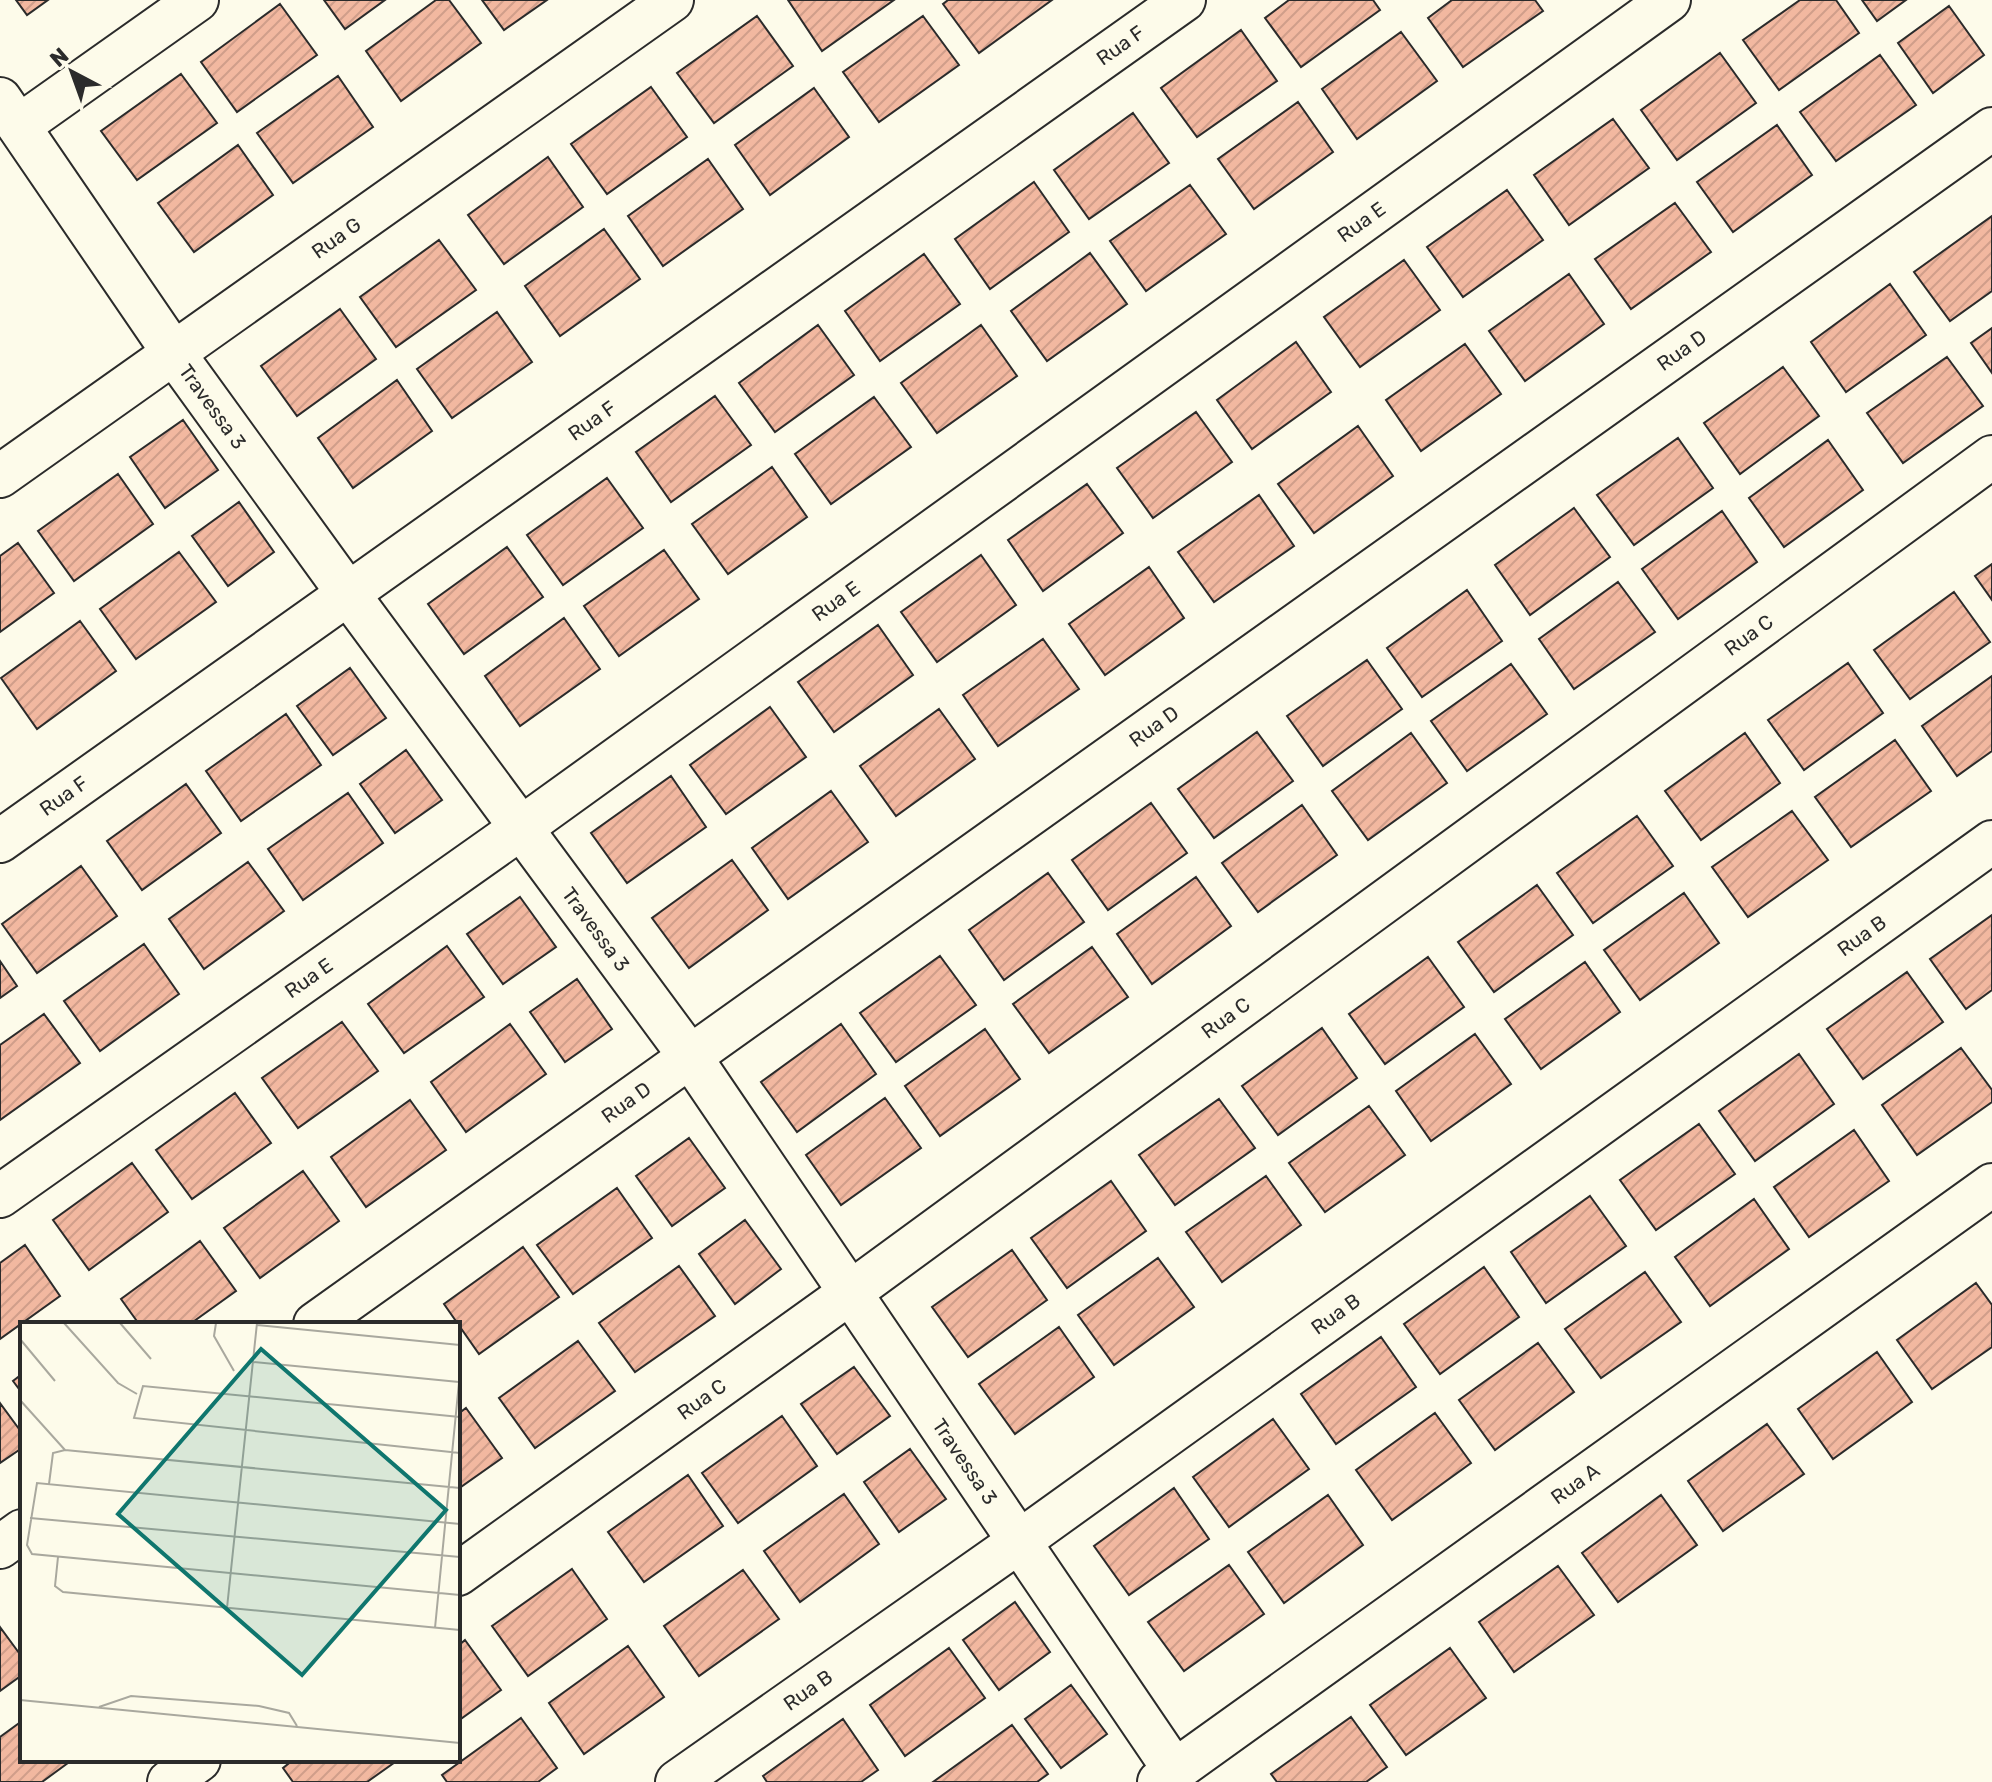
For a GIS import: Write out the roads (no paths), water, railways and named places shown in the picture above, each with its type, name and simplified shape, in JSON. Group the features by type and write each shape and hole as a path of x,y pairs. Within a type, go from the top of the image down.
{"street":[{"path":"10,112 197,0"},
{"name":"Rua G","path":"0,476 672,0"},
{"name":"Rua F","path":"0,841 1184,0"},
{"name":"Rua E","path":"0,1196 521,828 1669,0"},
{"name":"Travessa 3","path":"10,112 173,352 691,1058 1020,1541 1167,1776"},
{"name":"Rua D","path":"318,1322 1992,129"},
{"name":"Rua C","path":"460,1573 851,1292 1992,457"},
{"name":"Rua B","path":"677,1782 1020,1541 1992,842"},
{"name":"Rua A","path":"1167,1776 1992,1185"},
{"path":"0,1547 20,1532"},
{"path":"169,1782 196,1762"}]}
